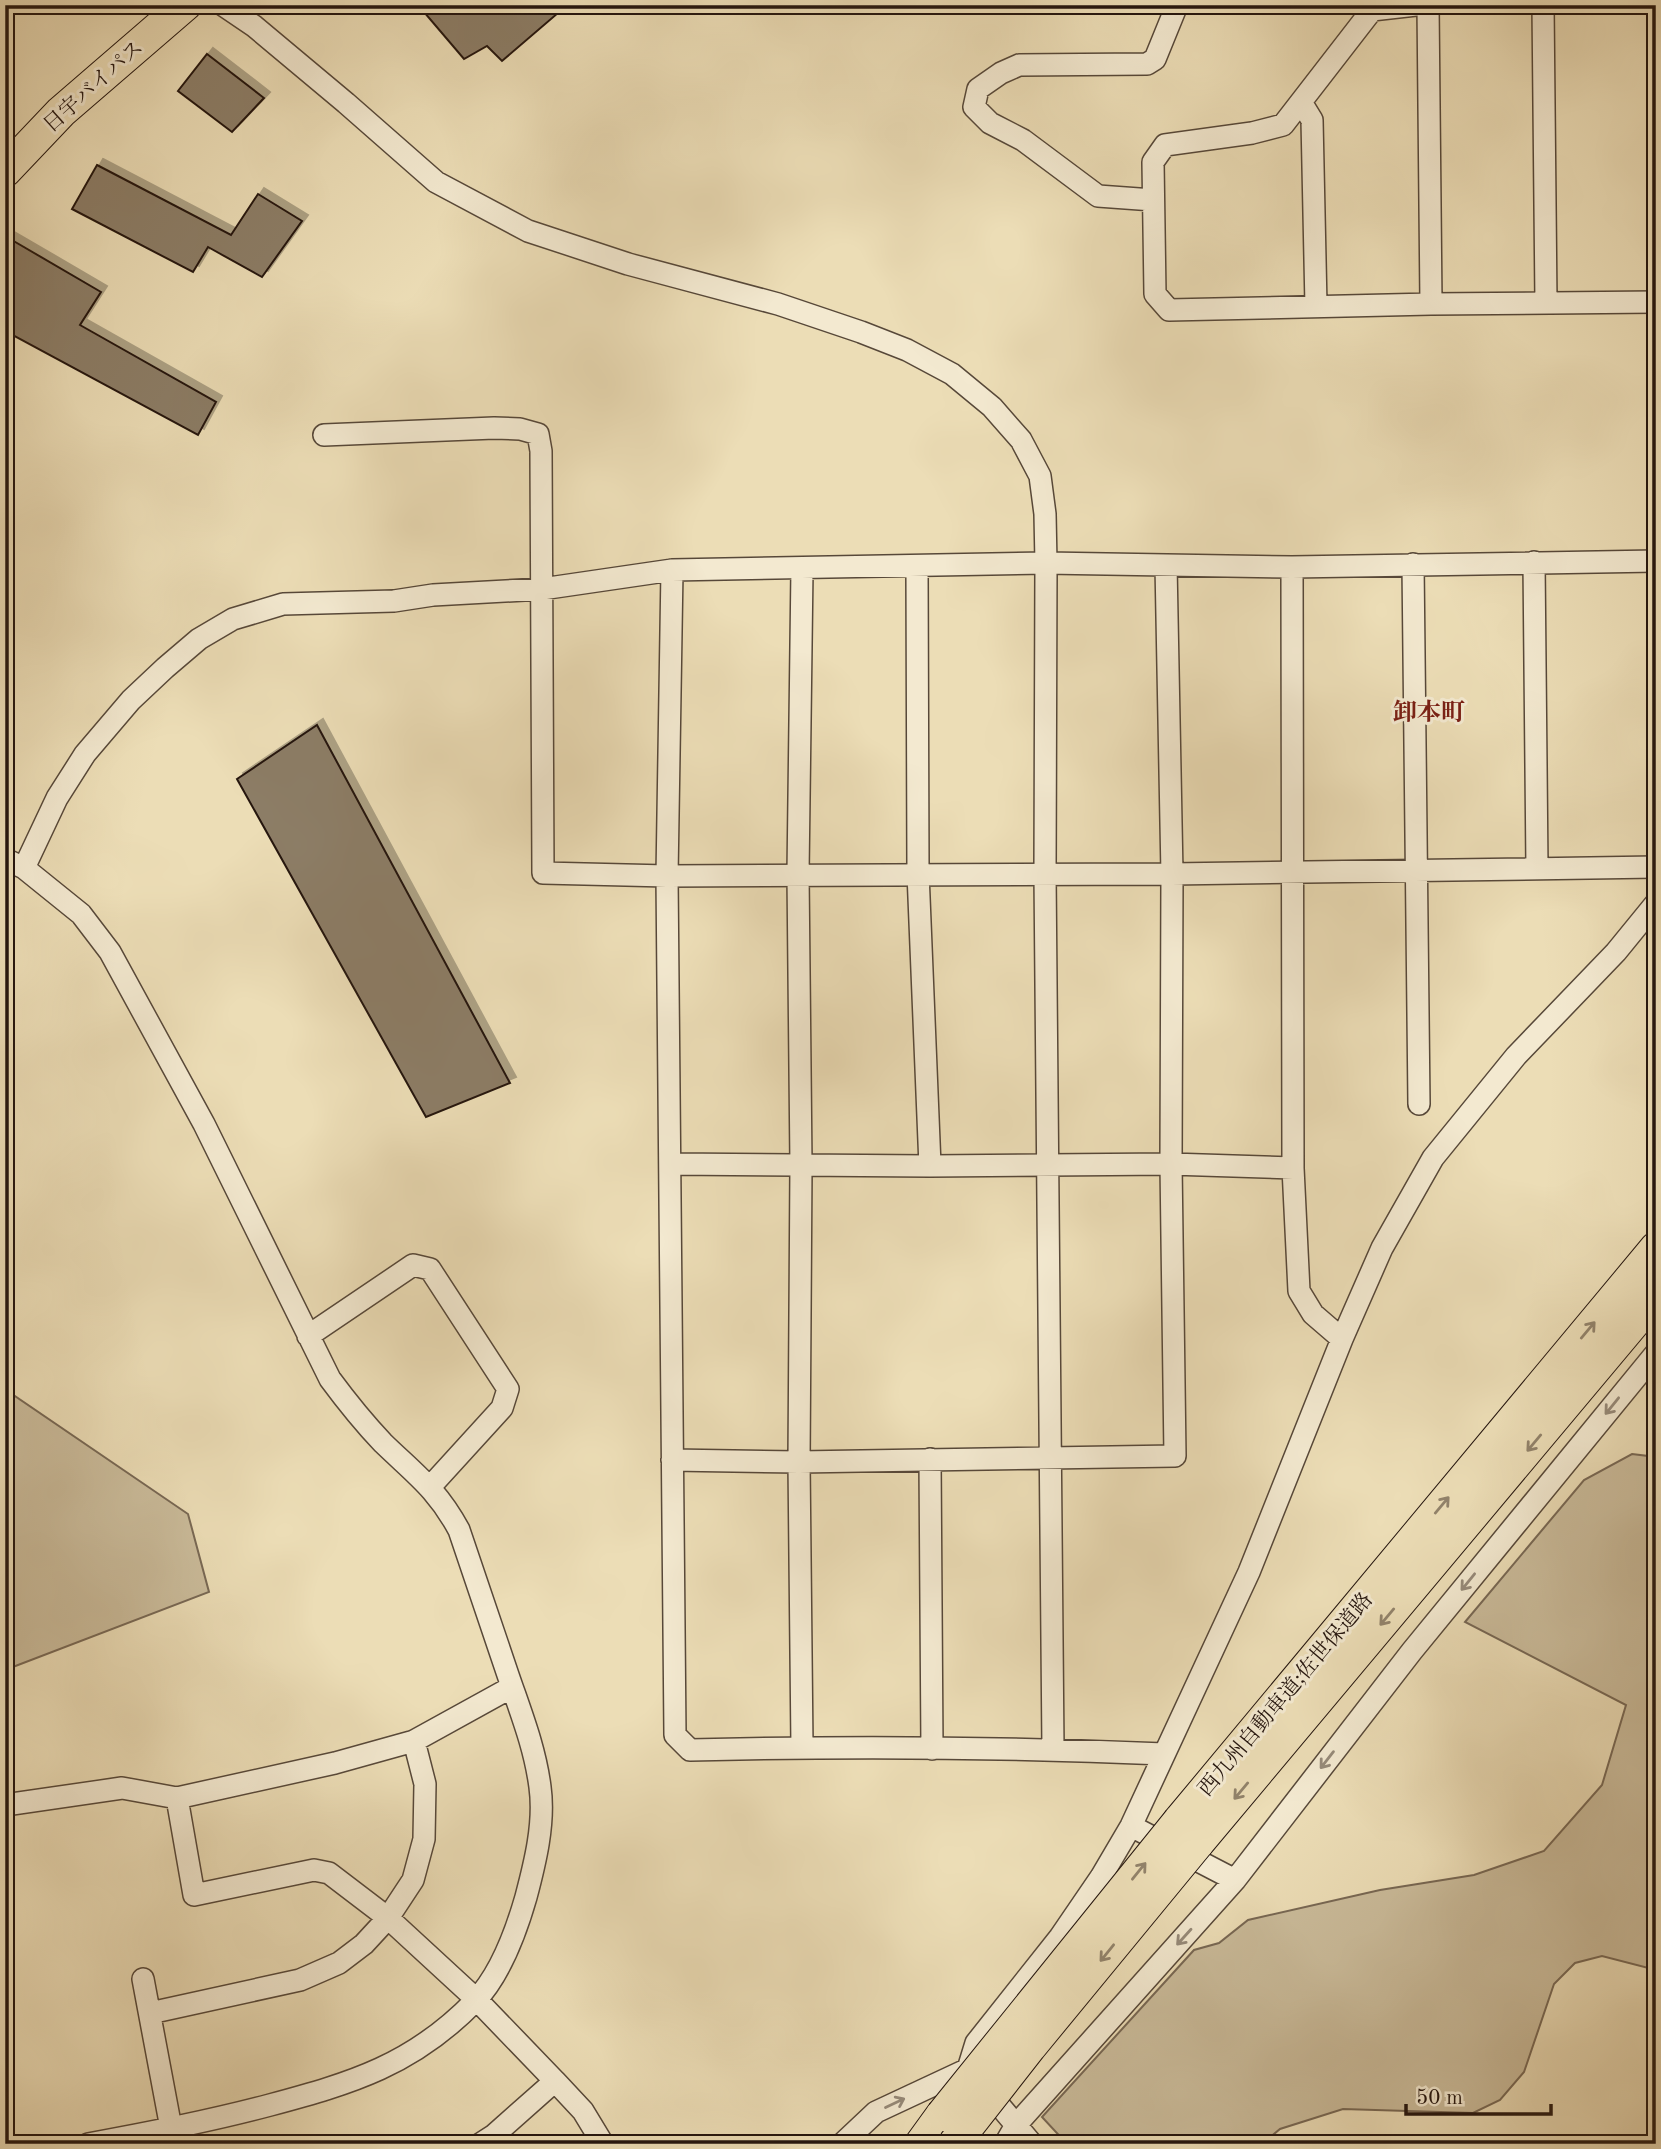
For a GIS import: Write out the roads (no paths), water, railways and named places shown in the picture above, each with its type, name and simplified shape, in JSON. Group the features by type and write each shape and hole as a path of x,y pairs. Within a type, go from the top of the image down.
{"highway":[{"name":"日宇バイパス","path":"5,171 61,112 185,5"},
{"name":"西九州自動車道;佐世保道路","path":"954,2144 1188,1833 1656,1248"},
{"name":"西九州自動車道;佐世保道路","path":"921,2144 942,2115 1656,1296"}],"street":[{"path":"223,5 254,26 436,182 528,231 628,264 778,304 907,350 953,374 992,407 1021,440 1040,476 1045,514 1046,563 1045,874 1053,1749"},
{"path":"1153,200 1098,196 1023,140 990,123 974,107 978,89 1001,73 1019,65 1147,64 1155,59 1177,5"},
{"path":"1416,5 1372,10 1283,125 1252,133 1165,145 1153,162 1154,294 1169,310 1656,302"},
{"path":"1428,5 1431,304"},
{"path":"1543,5 1546,303"},
{"path":"1301,102 1312,120 1316,306"},
{"path":"324,435 494,428 520,429 538,434 541,451 543,873 667,876 1172,874 1294,870 1656,867"},
{"path":"88,2144 173,2136 339,2087 415,2050 477,2000 502,1960 521,1913 534,1864 540,1825 541,1791 531,1739 459,1530 430,1487 352,1409 330,1379 204,1124 110,952 81,914 15,864 85,754 131,700 199,639 233,619 284,604 394,601 433,595 542,589 672,570 1046,563 1292,567 1656,561"},
{"path":"1534,562 1537,868"},
{"path":"1413,564 1419,1104"},
{"path":"672,1460 799,1462 1175,1456 1171,1164 1172,874 1166,565"},
{"path":"917,567 918,873 930,1166"},
{"path":"1292,567 1293,1168 1298,1292 1312,1314 1342,1339"},
{"path":"802,569 798,874 802,1747"},
{"path":"672,570 667,876 675,1734 690,1750 802,1747 1053,1749 1164,1755"},
{"path":"842,2144 876,2112 968,2068 976,2043 1067,1927 1101,1877 1131,1826 1249,1572 1342,1339 1382,1248 1433,1158 1516,1056 1616,952 1656,904"},
{"path":"671,1164 1171,1164 1293,1168"},
{"path":"307,1336 414,1265 430,1269 508,1389 502,1408 430,1487"},
{"path":"1005,2144 1016,2125 1235,1880 1412,1651 1656,1353"},
{"path":"930,1460 932,1749"},
{"path":"5,1805 122,1788 177,1798 335,1763 414,1741 512,1687"},
{"path":"150,2013 300,1980 339,1963 364,1944 388,1918 413,1880 424,1839 425,1784 414,1741"},
{"path":"177,1798 194,1895 314,1870 329,1873 388,1918 477,2000 583,2111 603,2144"},
{"path":"1131,1826 1235,1880"},
{"path":"143,1979 173,2136"},
{"path":"968,2068 1032,2144"},
{"path":"480,2144 494,2135 555,2081"}],"district":[{"name":"卸本町","path":"1429,712"}]}
